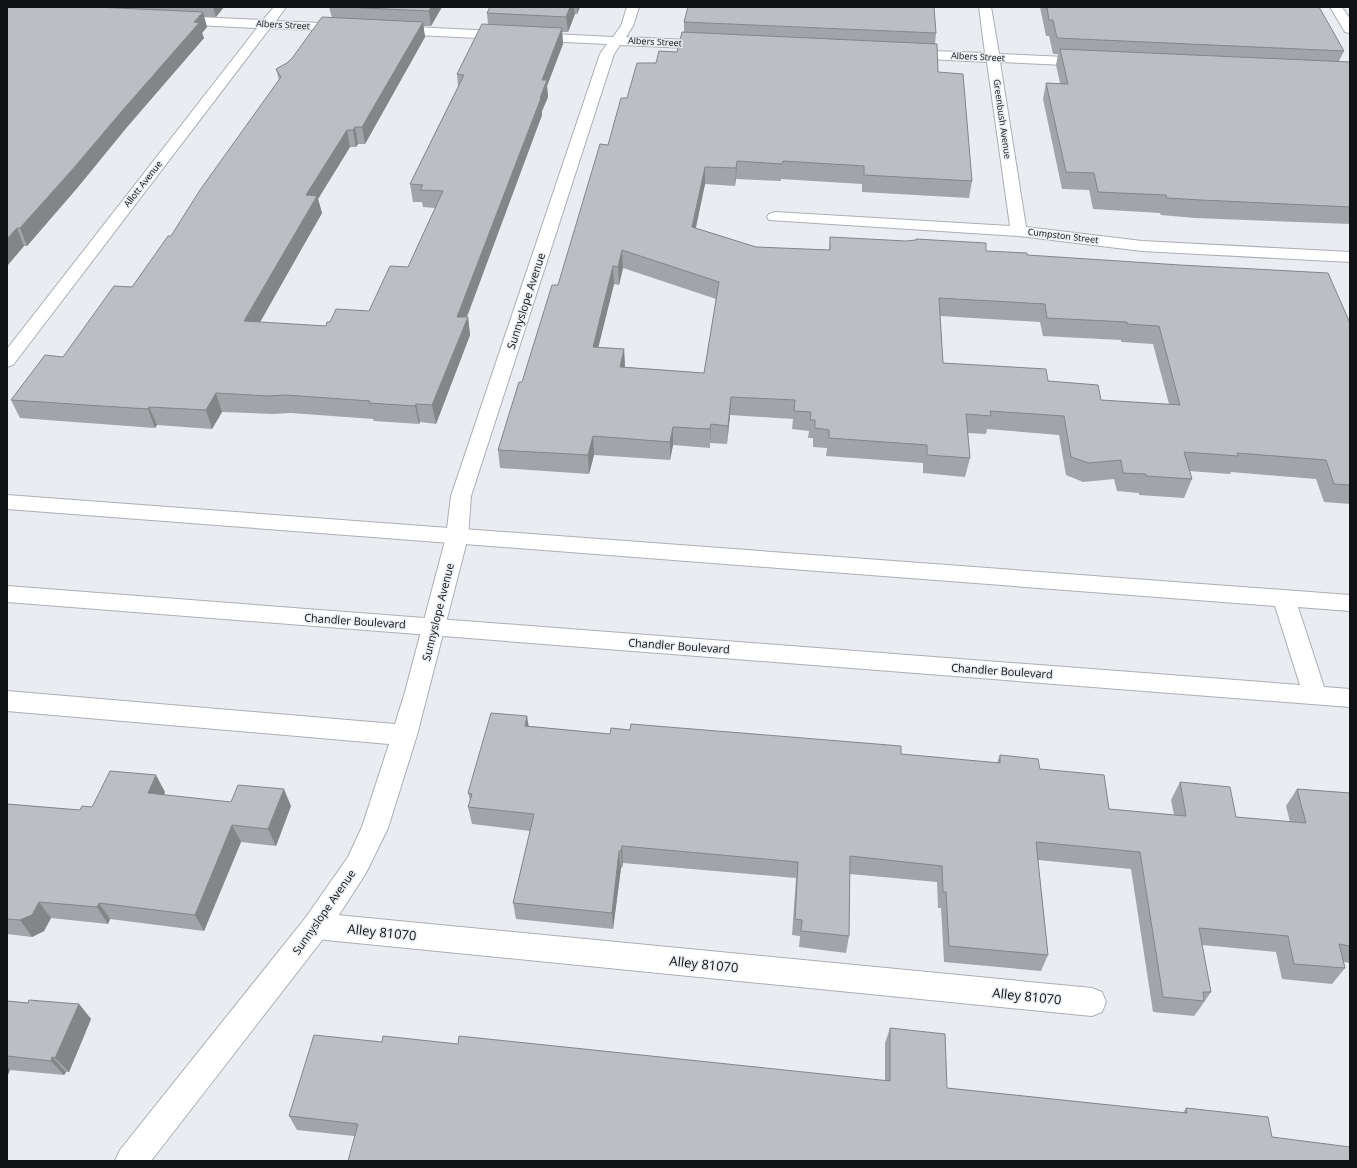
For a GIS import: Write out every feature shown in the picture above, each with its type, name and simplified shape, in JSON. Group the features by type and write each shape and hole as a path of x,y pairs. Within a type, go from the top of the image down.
{"street":[{"name":"Allott Avenue","path":"7,361 280,7"},
{"name":"Sunnyslope Avenue","path":"131,1161 316,926 357,865 375,828 405,734 434,627 457,537 461,496 607,54 627,26 633,7"},
{"name":"Greenbush Avenue","path":"985,7 1018,231"},
{"path":"1336,7 1350,29"},
{"name":"Albers Street","path":"164,20 360,29"},
{"name":"Albers Street","path":"384,30 719,45"},
{"name":"Albers Street","path":"899,54 1096,62"},
{"name":"Cumpston Street","path":"775,217 1018,231 1142,246 1350,257"},
{"path":"7,502 1350,603"},
{"name":"Chandler Boulevard","path":"7,594 1350,698"},
{"path":"1284,598 1315,695"},
{"path":"7,701 405,734"},
{"name":"Alley 81070","path":"316,926 1092,1002"}],"building":[{"path":"7,7 96,7 203,12 194,22 199,23 72,170 20,228 17,228 7,239"},
{"path":"344,7 431,7 429,11"},
{"path":"490,7 570,7 566,17 487,13"},
{"path":"688,7 934,7 936,33 684,22"},
{"path":"1047,7 1319,7 1344,51 1057,38 1053,20 1049,20"},
{"path":"322,17 423,22 362,127 355,127 353,130 347,130 306,195 317,196 244,321 326,326 327,322 330,322 336,309 369,311 390,266 408,267 443,191 420,190 423,185 410,184 464,75 457,74 482,24 562,28 542,80 547,80 541,98 457,317 468,317 432,405 416,404 415,406 286,395 268,396 216,393 206,410 149,407 148,409 11,400 45,355 63,357 114,286 132,287 168,236 171,236 200,190 281,77 276,69 287,63 293,57"},
{"path":"682,32 937,44 938,72 963,74 972,181 864,175 864,166 783,161 782,164 737,161 736,168 705,167 692,227 756,247 830,250 830,237 906,241 916,239 986,243 986,251 1027,253 1027,255 1328,273 1350,323 1350,485 1334,484 1326,460 1237,453 1238,456 1184,452 1192,479 1123,473 1121,460 1089,463 1071,457 1064,416 990,411 991,416 966,414 970,458 927,455 927,445 829,438 829,430 815,428 815,420 810,420 811,412 794,411 795,400 731,397 728,426 711,424 710,429 673,427 670,442 593,436 588,455 498,450 519,382 522,382 552,285 558,285 600,144 608,145 621,98 627,98 637,63 656,63 659,51 677,52","holes":["622,250 719,282 704,373 620,367 624,349 593,347 613,266 618,267","939,298 1045,304 1047,318 1127,322 1127,324 1159,326 1180,405 1101,400 1098,385 1048,381 1046,369 943,363"]},
{"path":"1060,49 1350,62 1350,207 1167,198 1166,195 1098,192 1094,173 1066,172 1046,83 1068,84"},
{"path":"491,713 527,716 525,726 610,734 611,728 630,730 631,724 901,746 901,754 1000,763 1000,755 1038,759 1040,769 1104,775 1109,809 1186,816 1180,782 1230,787 1236,817 1306,823 1297,789 1350,793 1350,946 1339,944 1345,968 1294,964 1288,936 1199,928 1211,992 1203,992 1204,1001 1163,997 1140,852 1036,842 1048,955 949,946 946,892 943,892 942,866 850,856 849,936 801,931 802,920 795,919 798,862 622,846 621,851 619,851 612,913 513,903 534,814 468,807 472,794 468,793"},
{"path":"110,771 156,775 148,793 231,802 238,785 284,789 268,829 232,825 195,915 99,903 97,907 39,902 32,915 20,920 7,919 7,804 80,810 82,806 92,807"},
{"path":"29,1000 79,1004 55,1058 52,1057 51,1061 7,1056 7,1001 28,1003"},
{"path":"890,1028 945,1034 947,1088 1187,1113 1186,1108 1268,1117 1272,1137 1350,1147 1350,1161 348,1161 358,1124 289,1116 314,1035 382,1042 383,1036 458,1044 459,1036 890,1081"}]}
